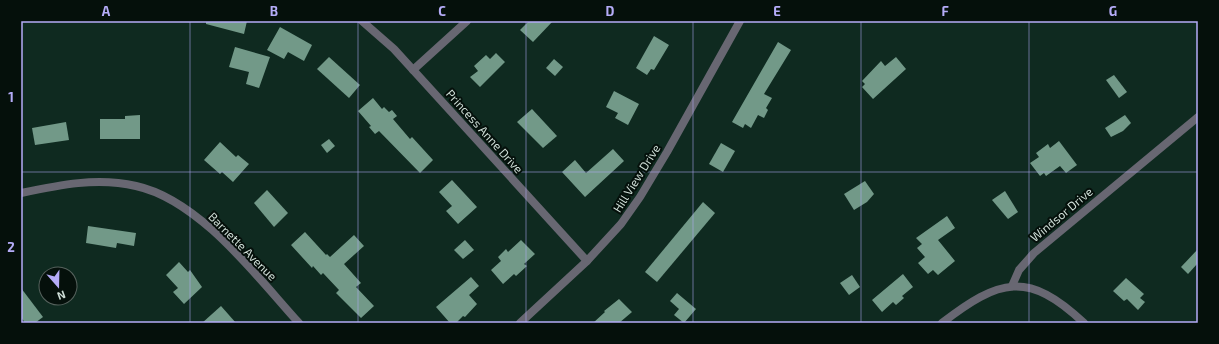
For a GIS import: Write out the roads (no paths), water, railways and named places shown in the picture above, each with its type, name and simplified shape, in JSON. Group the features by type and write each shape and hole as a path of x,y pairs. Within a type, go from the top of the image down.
{"street":[{"name":"Princess Anne Drive","path":"362,21 394,49 587,261"},
{"path":"413,70 467,21"},
{"name":"Hill View Drive","path":"520,323 587,261 621,224 640,197 740,21"},
{"name":"Windsor Drive","path":"1012,286 1019,270 1034,254 1198,117"},
{"name":"Barnette Avenue","path":"21,193 64,184 90,182 137,186 161,195 200,220 220,236 299,323"},
{"path":"942,323 970,302 988,292 1012,286 1034,289 1072,311 1084,323"}]}
